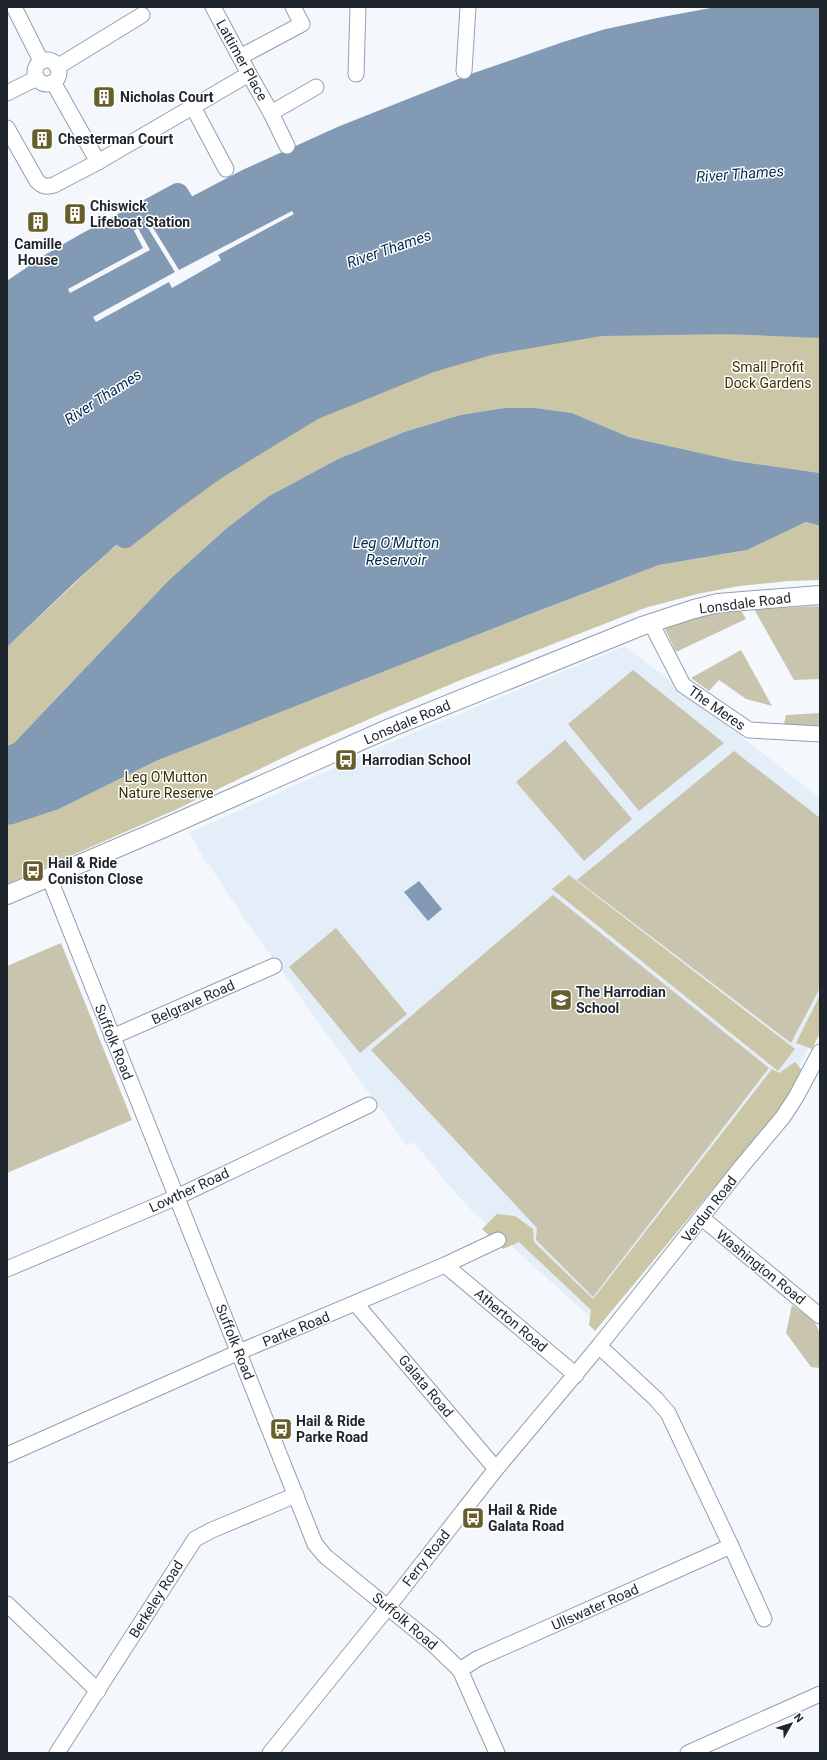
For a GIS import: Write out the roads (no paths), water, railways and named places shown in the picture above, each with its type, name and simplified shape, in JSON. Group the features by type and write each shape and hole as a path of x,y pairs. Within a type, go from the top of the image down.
{"main road":[{"name":"Lonsdale Road","path":"7,895 392,727 651,623 718,603 820,595"}],"street":[{"path":"14,7 41,61"},
{"name":"Lattimer Place","path":"213,7 271,113 287,146"},
{"path":"240,57 302,24 293,7"},
{"path":"356,74 358,7"},
{"path":"464,71 468,7"},
{"path":"58,67 142,15"},
{"path":"37,78 36,67 41,61 50,60 58,67"},
{"path":"37,78 46,84 53,82 57,77 58,67"},
{"path":"7,128 26,163 41,185 47,187 54,185 98,162 249,74"},
{"path":"7,93 37,78"},
{"path":"53,82 98,162"},
{"name":"Lattimer Place","path":"271,113 316,87"},
{"path":"193,107 226,169"},
{"name":"The Meres","path":"651,623 683,685 749,730 820,734"},
{"name":"Suffolk Road","path":"49,877 296,1495 311,1536 319,1550 434,1645 460,1670 497,1753"},
{"name":"Belgrave Road","path":"112,1037 274,966"},
{"name":"Verdun Road","path":"600,1346 742,1166 783,1117 816,1069 820,1052"},
{"name":"Lowther Road","path":"7,1268 177,1197 369,1105"},
{"name":"Washington Road","path":"702,1218 820,1316"},
{"name":"Parke Road","path":"7,1455 239,1352 356,1304 498,1240"},
{"name":"Atherton Road","path":"445,1265 576,1375"},
{"name":"Galata Road","path":"356,1304 496,1469"},
{"path":"600,1346 668,1412 764,1619"},
{"name":"Ferry Road","path":"270,1753 496,1469 600,1346"},
{"name":"Berkeley Road","path":"57,1753 195,1539 212,1530 296,1495"},
{"name":"Ullswater Road","path":"460,1670 477,1659 731,1546"},
{"path":"7,1604 98,1691"},
{"path":"688,1753 820,1694"}],"water":[{"name":"River Thames","path":"776,7 820,7 820,327 727,323 601,325 490,344 429,362 313,409 215,469 125,537 7,647 7,307 9,310 18,304 10,292 51,264 178,194 188,211 247,180 342,137 473,85 568,52 607,40"},
{"name":"Leg O'Mutton Reservoir","path":"504,408 536,408 572,413 629,437 736,461 820,473 820,526 806,522 747,550 659,565 156,761 59,809 7,825 7,746 14,743 169,580 228,527 269,496 338,459 404,432 460,415"},
{"path":"419,881 442,909 428,921 404,892"}],"waterway":[{"path":"7,307 9,310 18,304 10,292 51,264 178,194 188,211 247,180 342,137 473,85 568,52 607,40 776,7"},
{"path":"101,522 125,537 215,469 313,409 429,362 490,344 601,325 727,323 820,327"}],"place":[{"name":"Nicholas Court","path":"104,97"},
{"name":"Chesterman Court","path":"42,139"},
{"name":"Chiswick Lifeboat Station","path":"75,214"},
{"name":"Camille House","path":"38,222"},
{"name":"Harrodian School","path":"346,760"},
{"name":"Hail & Ride Coniston Close","path":"33,871"},
{"name":"The Harrodian School","path":"561,1000"},
{"name":"Hail & Ride Parke Road","path":"281,1429"},
{"name":"Hail & Ride Galata Road","path":"473,1518"}],"park label":[{"name":"Small Profit Dock Gardens","path":"768,376"},
{"name":"Leg O'Mutton Nature Reserve","path":"166,786"}]}
